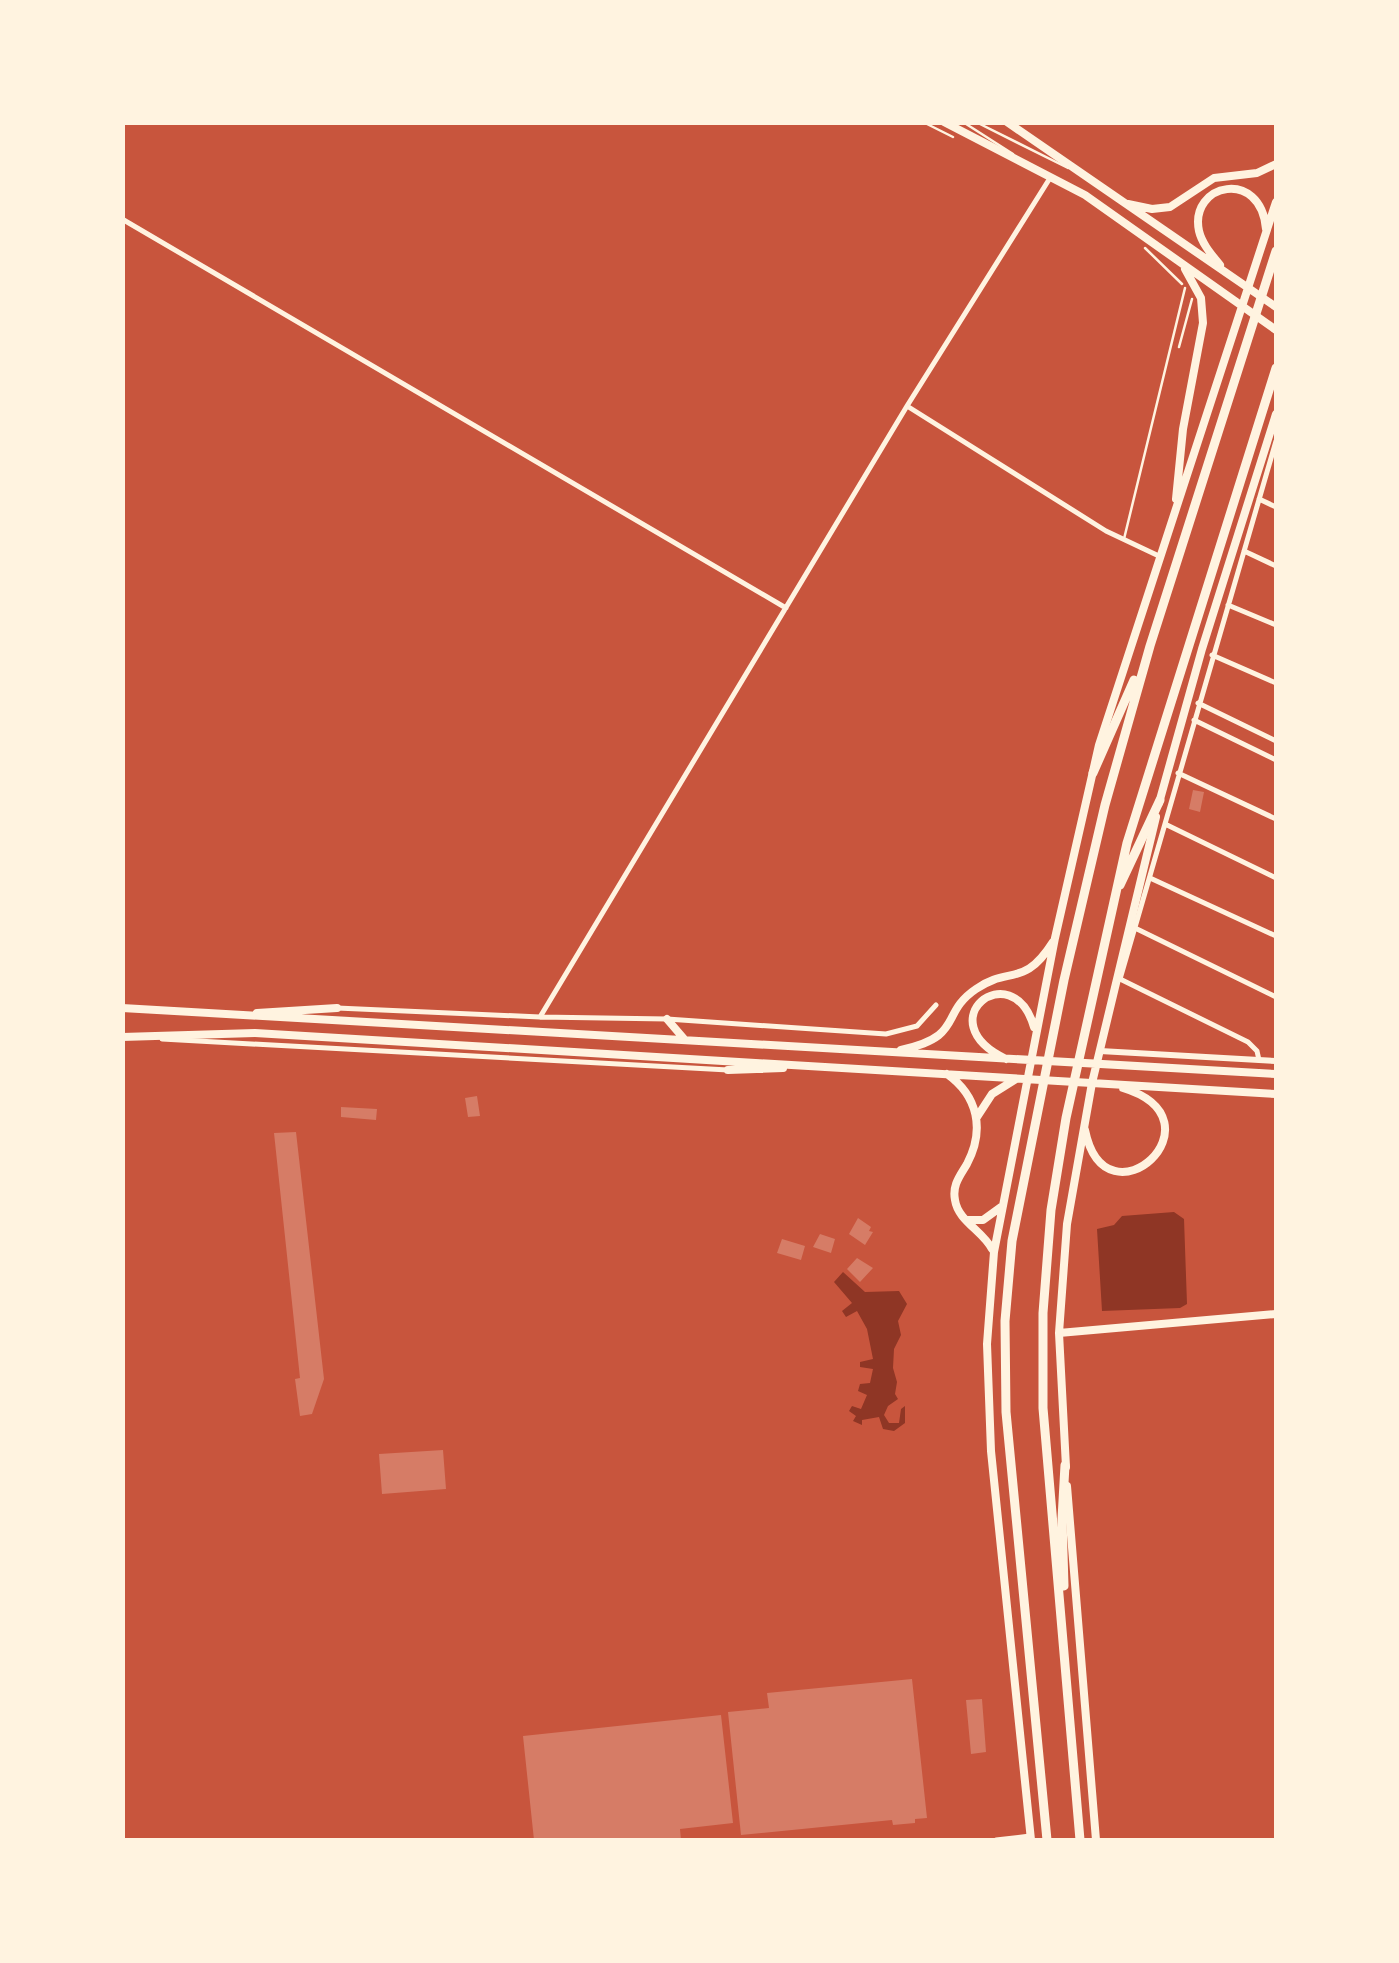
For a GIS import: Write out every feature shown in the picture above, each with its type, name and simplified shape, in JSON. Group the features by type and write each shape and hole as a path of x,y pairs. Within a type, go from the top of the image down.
{"highway":[{"path":"1047,1840 1006,1412 1004,1347 1017,1212 1078,914 1105,805 1150,646 1276,250"},
{"path":"1080,1840 1043,1408 1044,1281 1062,1140 1138,802 1276,368"},
{"path":"1093,773 1150,646"},
{"path":"1113,901 1160,800"},
{"path":"1063,1634 1065,1465"}],"main road":[{"path":"944,122 1052,176 1276,330"},
{"path":"1007,122 1276,307"},
{"path":"1119,201 1152,209 1170,207 1214,178 1257,173 1276,164"},
{"path":"1222,269 1202,240 1198,226 1202,208 1213,195 1237,188 1252,195 1263,212 1266,234"},
{"path":"1031,1838 990,1451 987,1344 994,1252 1055,938 1093,773 1118,681 1276,202"},
{"path":"1173,520 1183,429 1204,316 1198,292 1176,258"},
{"path":"1096,1840 1065,1465 1059,1334 1067,1224 1110,1005 1160,800 1208,630 1276,418"},
{"path":"886,1052 922,1045 939,1037 974,990 1029,970 1055,938"},
{"path":"1110,1005 1120,979"},
{"path":"1010,1061 986,1048 974,1033 972,1018 980,1001 996,994 1014,996 1030,1014 1036,1034"},
{"path":"122,1008 1276,1074"},
{"path":"244,1015 287,1008 337,1008"},
{"path":"667,1019 685,1040"},
{"path":"122,1037 256,1033 1276,1094"},
{"path":"728,1070 808,1066"},
{"path":"947,1074 965,1090 977,1117"},
{"path":"994,1252 956,1207 954,1190 972,1154 977,1117 992,1094 1019,1079"},
{"path":"1084,1125 1090,1148 1106,1166 1132,1171 1155,1158 1164,1134 1160,1114 1144,1097 1112,1085"},
{"path":"966,1220 988,1218 1001,1207"},
{"path":"1059,1334 1276,1314"}],"street":[{"path":"540,1018 907,406 1052,176"},
{"path":"122,219 786,608"},
{"path":"907,406 1123,540 1161,556"},
{"path":"1259,1060 1248,1042 1120,979 1276,446"},
{"path":"1259,499 1276,507"},
{"path":"1244,551 1276,566"},
{"path":"1228,605 1276,625"},
{"path":"1212,655 1276,683"},
{"path":"1198,703 1276,741"},
{"path":"1193,720 1276,760"},
{"path":"1178,773 1276,819"},
{"path":"1165,824 1276,878"},
{"path":"1150,878 1276,936"},
{"path":"1136,928 1276,997"},
{"path":"337,1008 540,1018 667,1019 886,1034 918,1026 936,1005"},
{"path":"150,1038 728,1070"},
{"path":"1100,1051 1276,1061"},
{"path":"996,1840 1031,1838"}],"lane":[{"path":"964,122 1052,176"},
{"path":"976,122 1086,177"},
{"path":"1123,540 1186,288"}],"path":[{"path":"923,122 956,138"},
{"path":"1145,248 1186,288 1192,300 1179,347"}],"shaded area":[{"path":"1174,1212 1184,1219 1187,1304 1180,1308 1102,1311 1097,1229 1114,1225 1122,1216"},
{"path":"843,1272 865,1292 899,1291 907,1304 898,1321 901,1335 894,1349 898,1399 884,1415 889,1423 899,1423 905,1406 905,1423 894,1431 883,1429 879,1417 862,1420 862,1425 853,1421 856,1416 849,1411 852,1406 861,1409 867,1395 858,1391 860,1384 870,1383 873,1369 860,1367 860,1362 873,1359 867,1329 857,1311 846,1317 842,1311 852,1303 834,1282"}],"building":[{"path":"1193,790 1204,792 1200,812 1189,809"},
{"path":"477,1096 480,1116 468,1117 465,1098"},
{"path":"341,1107 377,1109 376,1120 341,1117"},
{"path":"296,1132 324,1379 312,1414 300,1416 295,1379 300,1378 274,1133"},
{"path":"858,1218 873,1232 865,1245 849,1234"},
{"path":"820,1234 835,1239 831,1253 813,1247"},
{"path":"782,1239 805,1246 801,1260 777,1253"},
{"path":"857,1258 873,1268 860,1282 847,1269"},
{"path":"443,1450 446,1489 382,1494 379,1454"},
{"path":"912,1679 927,1818 915,1819 915,1823 893,1825 892,1820 741,1835 728,1712 769,1708 767,1693"},
{"path":"982,1699 986,1752 971,1754 966,1700"},
{"path":"721,1715 733,1823 680,1829 681,1840 534,1840 523,1736"}]}
